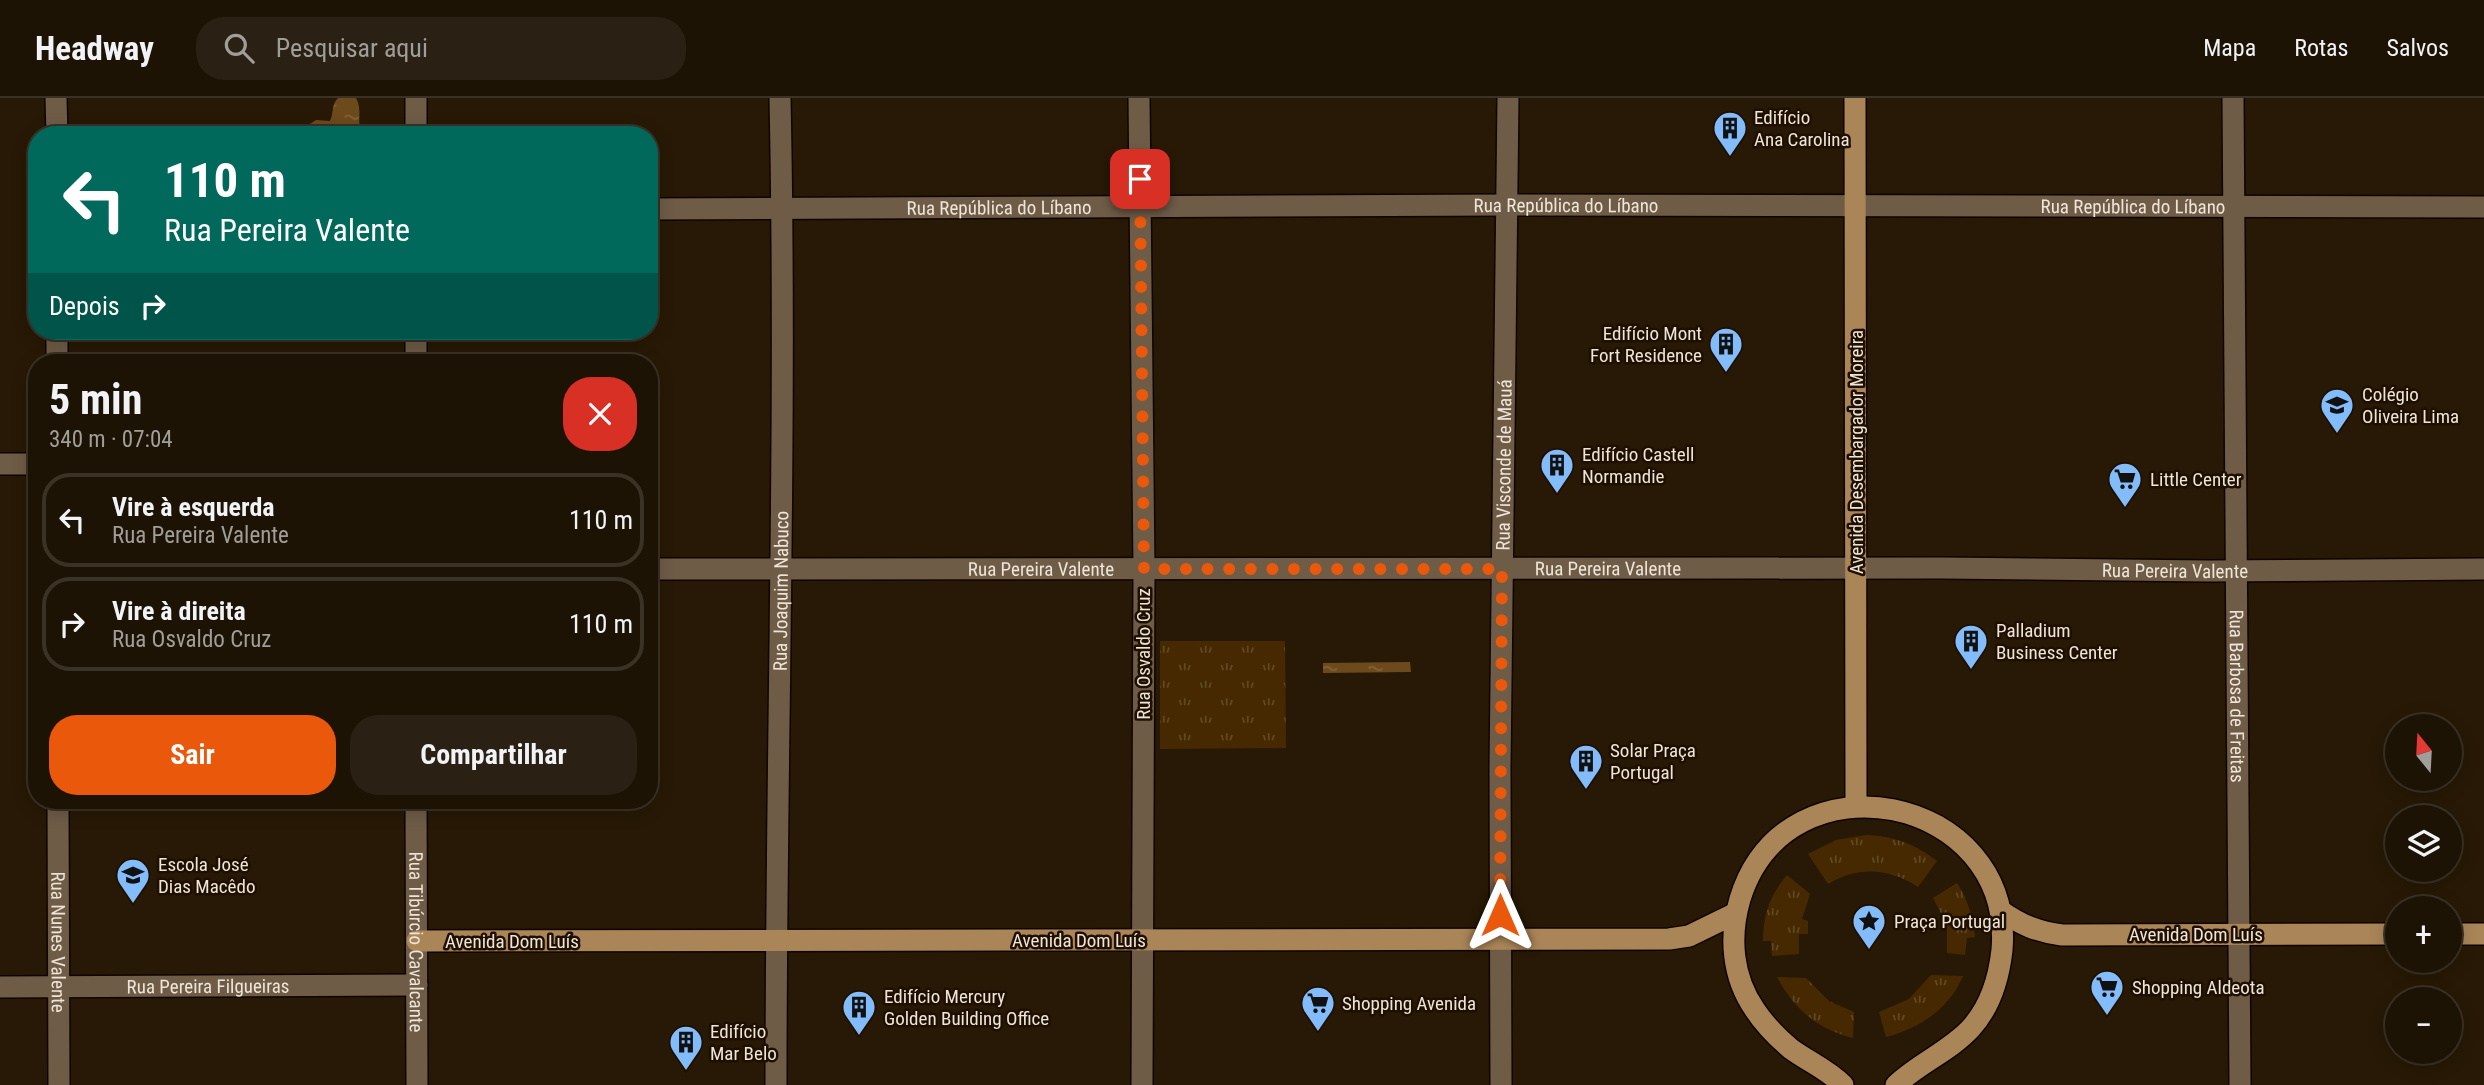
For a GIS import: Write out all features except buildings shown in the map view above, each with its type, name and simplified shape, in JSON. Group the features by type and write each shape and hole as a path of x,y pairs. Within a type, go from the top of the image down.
{"main road":[{"name":"Avenida Desembargador Moreira","path":"1855,98 1856,806"},
{"path":"1843,1085 1830,1072 1792,1049 1769,1028 1754,1009 1743,988 1734,959 1732,938 1744,887 1779,839 1815,816 1856,806 1891,808 1931,821 1946,830 1976,859 1989,878 2001,911 2003,929 2000,966 1988,1002 1972,1027 1948,1049 1908,1074 1896,1085"},
{"name":"Avenida Dom Luís","path":"2001,911 2019,924 2040,932 2062,934 2385,934"},
{"name":"Avenida Dom Luís","path":"417,940 1681,938 1706,929 1736,913"},
{"path":"2462,934 2484,934"}],"street":[{"path":"57,98 57,126"},
{"path":"416,98 416,126"},
{"name":"Rua Joaquim Nabuco","path":"776,1085 781,568 780,98"},
{"name":"Rua Osvaldo Cruz","path":"1139,98 1144,569 1142,1085"},
{"name":"Rua Visconde de Mauá","path":"1501,1085 1502,569 1508,98"},
{"name":"Rua Barbosa de Freitas","path":"2233,98 2240,1085"},
{"name":"Rua República do Líbano","path":"658,209 1507,205 2484,207"},
{"path":"0,464 28,464"},
{"name":"Rua Pereira Valente","path":"658,569 2484,569"},
{"name":"Rua Nunes Valente","path":"58,809 59,1085"},
{"name":"Rua Tibúrcio Cavalcante","path":"416,809 417,1085"},
{"name":"Rua Pereira Filgueiras","path":"0,987 417,985"}],"green space":[{"path":"1160,641 1285,641 1286,748 1160,749"},
{"path":"1866,835 1904,842 1937,861 1918,887 1896,876 1873,872 1851,874 1828,884 1808,854 1836,840"},
{"path":"1787,875 1810,894 1802,919 1808,921 1808,934 1799,934 1799,954 1772,956 1771,941 1763,941 1764,923 1772,898"},
{"path":"1957,883 1969,909 1975,937 1967,938 1965,955 1947,953 1947,925 1933,898"},
{"path":"1931,975 1963,976 1950,998 1932,1016 1886,1037 1879,1012 1909,999"},
{"path":"1777,977 1806,978 1829,1001 1854,1012 1853,1038 1828,1029 1808,1016 1791,999"}],"water":[{"path":"338,98 356,98 360,126 307,126 316,120 330,121 334,103"},
{"path":"1410,662 1411,672 1323,673 1323,663"}],"place":[{"name":"Edifício Ana Carolina","path":"1730,158"},
{"name":"Edifício Mont Fort Residence","path":"1726,374"},
{"name":"Colégio Oliveira Lima","path":"2337,435"},
{"name":"Edifício Castell Normandie","path":"1557,495"},
{"name":"Little Center","path":"2125,509"},
{"name":"Palladium Business Center","path":"1971,671"},
{"name":"Solar Praça Portugal","path":"1586,791"},
{"name":"Escola José Dias Macêdo","path":"133,905"},
{"name":"Praça Portugal","path":"1869,951"},
{"name":"Shopping Aldeota","path":"2107,1017"},
{"name":"Shopping Avenida","path":"1318,1033"},
{"name":"Edifício Mercury Golden Building Office","path":"859,1037"},
{"name":"Edifício Mar Belo","path":"686,1072"}],"route":[{"path":"1140,179 1144,569 1502,569 1500,915"}]}
